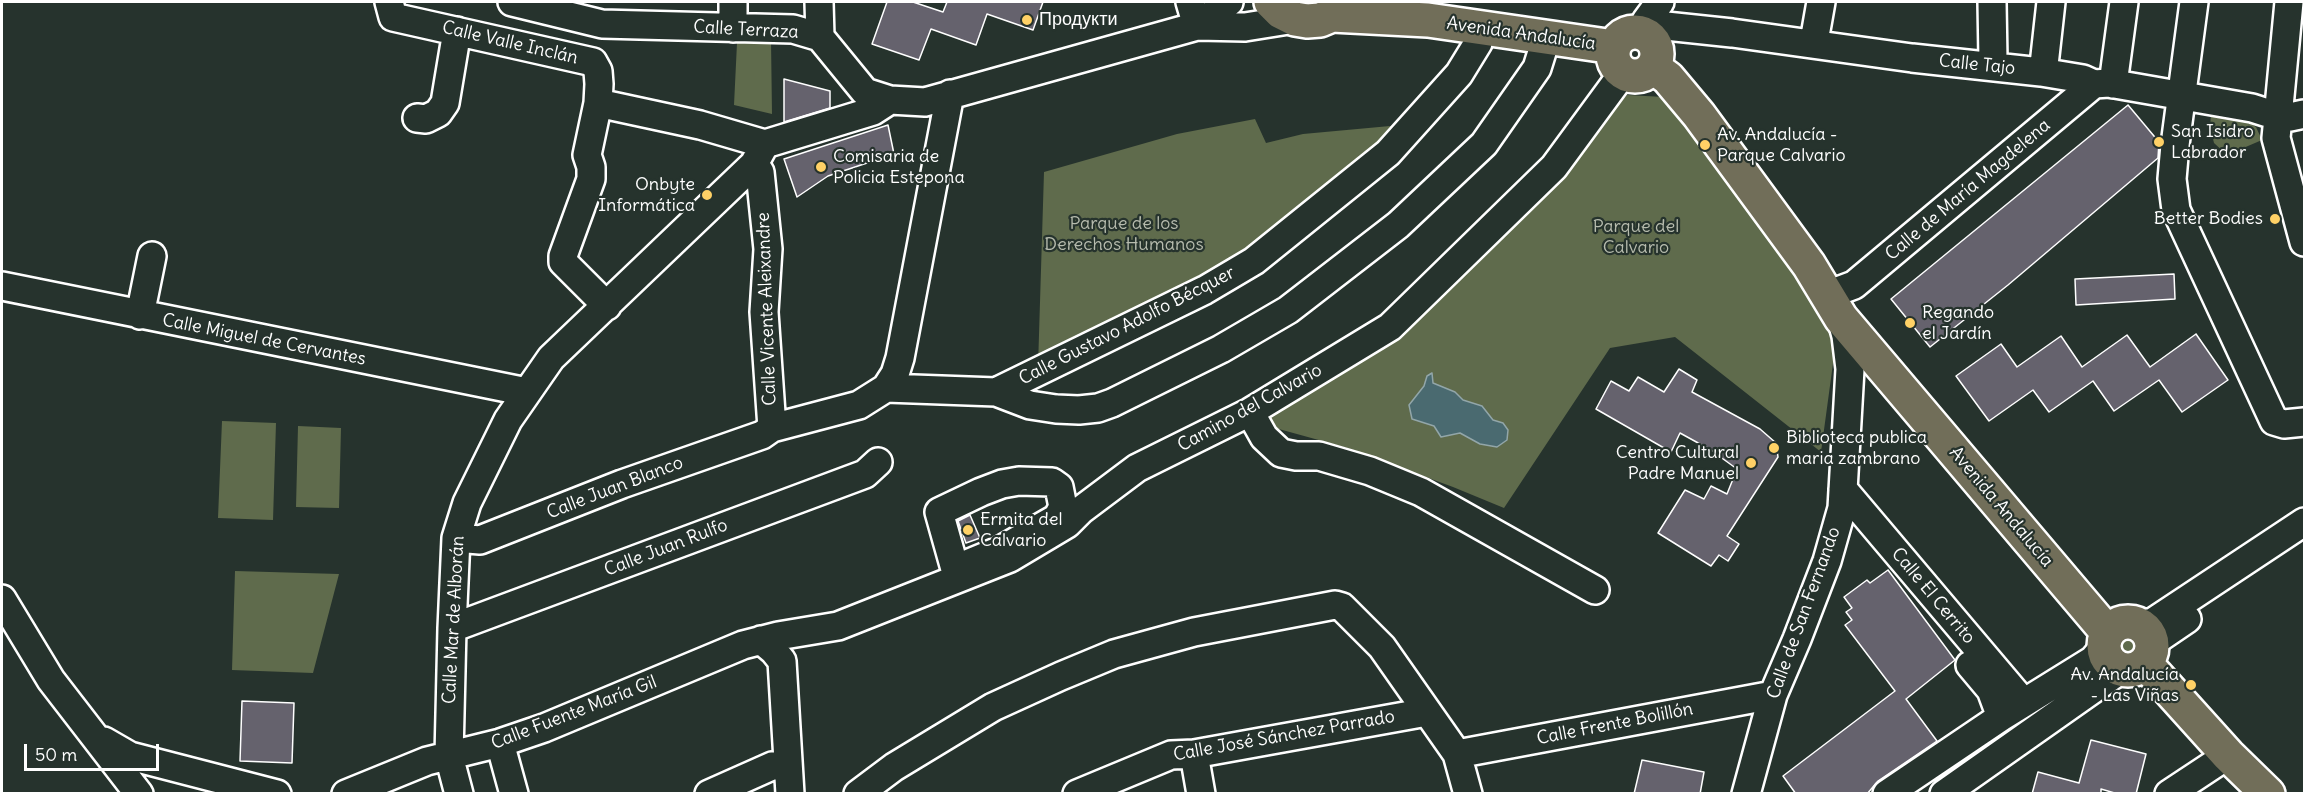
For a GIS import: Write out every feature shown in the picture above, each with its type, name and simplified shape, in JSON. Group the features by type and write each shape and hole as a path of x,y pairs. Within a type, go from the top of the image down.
{"main road":[{"name":"Avenida Andalucía","path":"1387,2 1428,20"},
{"name":"Avenida Andalucía","path":"1283,10 1307,21 1320,20 1339,8 1547,36 1636,52 1668,78 1699,115 1840,304 1888,374 2127,644 2268,794"},
{"name":"Avenida Andalucía","path":"1840,304 1866,322 2011,504 2127,644"}],"street":[{"name":"Calle Terraza","path":"512,2 602,24 793,29 819,37 865,92 890,100 925,102 1228,2"},
{"path":"733,2 733,28"},
{"path":"819,2 819,37"},
{"name":"Camino del Calvario","path":"801,633 838,626 1010,558 1067,524 1081,510 1137,468 1250,412 1390,327 1554,167 1636,52 1646,21 1660,2"},
{"path":"1811,43 1815,36 1821,2"},
{"path":"1992,2 1994,66"},
{"path":"2051,2 2044,65 2041,72 2055,91 2056,109 2053,119"},
{"path":"2104,84 2124,2"},
{"path":"2193,2 2172,179 2176,210 2274,421 2284,424 2304,422"},
{"name":"Calle Valle Inclán","path":"391,9 457,31 593,62 598,71 598,103"},
{"name":"Calle Terraza","path":"1193,14 1245,27 1283,10"},
{"path":"2293,16 2277,116 2276,138 2304,242"},
{"name":"Calle Gustavo Adolfo Bécquer","path":"886,388 996,392 1149,319 1254,261 1388,153 1459,74 1479,43 1481,27"},
{"name":"Calle Tajo","path":"1636,52 1657,29 1675,27 1912,58 2041,72 2252,108 2277,116 2290,117 2304,114"},
{"path":"417,118 426,119 438,113 445,103 457,31"},
{"path":"996,392 1030,405 1056,409 1098,408 1112,404 1221,349 1288,310 1398,225 1484,144 1537,68 1547,36"},
{"name":"Calle de María Magdelena","path":"1840,304 1854,285 2053,119 2104,84"},
{"path":"886,388 895,374 900,358 950,94"},
{"path":"607,306 563,261 591,179 591,167 587,155 598,103 700,125 760,154 873,111 890,100"},
{"name":"Calle Vicente Aleixandre","path":"760,154 768,249 764,312 772,428 859,405 886,388"},
{"name":"Calle Mar de Alborán","path":"459,794 448,756 456,538 467,503 508,420 551,358 607,306 760,154"},
{"path":"140,315 152,256"},
{"name":"Calle Miguel de Cervantes","path":"2,286 527,392"},
{"name":"Calle de San Fernando","path":"1746,794 1773,695 1827,561 1842,498 1850,394 1849,351 1840,304"},
{"path":"1850,394 1871,377 1888,374 1899,375 1919,396 1927,399"},
{"path":"1250,412 1264,437 1281,453 1296,456 1319,456 1370,471 1421,492 1595,590"},
{"name":"Calle Juan Blanco","path":"456,538 480,540 621,484 762,435 772,428"},
{"name":"Calle Juan Rulfo","path":"452,628 865,474 878,462"},
{"name":"Calle El Cerrito","path":"1842,498 2024,703"},
{"name":"Calle El Cerrito","path":"1842,498 1991,690 2001,717"},
{"path":"1944,794 2116,672 2127,644 2153,622 2304,522"},
{"path":"1887,794 2001,717 2093,660 2127,644 2159,638 2304,541"},
{"path":"2,598 51,680 139,794"},
{"path":"858,794 894,767 993,707 1114,654 1194,632 1335,605 1342,608 1382,647 1457,754 1468,794"},
{"path":"782,661 801,633"},
{"name":"Calle Fuente María Gil","path":"346,794 427,761 500,743 544,728 744,645 801,633"},
{"path":"2,634 35,688 117,794"},
{"path":"761,640 782,661 790,794"},
{"name":"Calle Frente Bolillón","path":"1457,754 1773,695"},
{"name":"Calle José Sánchez Parrado","path":"1077,794 1171,755 1194,754 1427,712"},
{"path":"93,734 130,756 277,794"},
{"path":"500,743 514,794"},
{"path":"1194,754 1201,794"},
{"path":"2169,794 2228,754"},
{"path":"709,794 772,766 788,765"}],"green space":[{"path":"771,40 772,114 734,105 737,43"},
{"name":"Parque del Calvario","path":"1627,95 1664,97 1837,334 1821,452 1675,337 1610,348 1504,508 1344,447 1257,423 1402,328"},
{"path":"2211,114 2247,121 2256,127 2262,140 2227,155 2214,143 2210,127"},
{"name":"Parque de los Derechos Humanos","path":"1255,119 1266,143 1303,134 1401,125 1289,227 1190,294 1038,367 1044,172 1177,134"},
{"path":"222,421 276,423 273,520 218,518"},
{"path":"298,426 341,428 339,508 296,507"},
{"path":"235,571 339,574 313,673 232,670"},
{"path":"2128,634 2137,637 2140,646 2137,655 2128,658 2119,655 2116,646 2119,637"}],"water":[{"path":"1432,373 1433,383 1455,392 1463,400 1482,406 1493,420 1503,423 1508,430 1507,440 1497,447 1480,444 1460,433 1441,437 1434,426 1412,419 1409,405 1424,386 1427,376"}],"building":[{"path":"887,2 913,2 943,12 947,2 1043,2 1033,30 987,14 976,45 931,29 919,60 872,44"},
{"path":"784,79 830,91 830,108 784,122"},
{"path":"2128,105 2159,142 2158,158 2008,285 1930,347 1891,299"},
{"name":"Comisaria de Policia Estepona","path":"888,125 894,154 828,176 797,197 784,159"},
{"path":"2174,274 2175,299 2076,305 2075,279"},
{"path":"2196,334 2228,380 2182,412 2159,380 2114,411 2093,381 2049,412 2033,390 1989,421 1956,376 2001,344 2017,367 2061,336 2082,367 2127,335 2150,367"},
{"name":"Centro Cultural Padre Manuel","path":"1679,369 1697,380 1692,392 1760,429 1776,443 1778,457 1727,536 1739,544 1728,561 1719,555 1711,566 1658,533 1685,490 1704,499 1711,486 1727,494 1737,469 1720,455 1680,433 1671,452 1596,409 1611,381 1629,391 1638,377 1664,392"},
{"name":"Ermita del Calvario","path":"970,515 980,538 966,543 958,521"},
{"path":"1888,570 1955,660 1906,699 1937,741 1878,781 1867,794 1796,794 1783,776 1895,691 1845,625 1852,620 1846,612 1852,608 1844,597 1867,580 1870,583"},
{"path":"242,701 294,703 292,763 240,761"},
{"path":"2091,740 2146,754 2136,794 2118,794 2101,789 2101,794 2032,794 2038,772 2079,783"},
{"path":"1642,760 1704,772 1700,794 1634,794"}],"place":[{"name":"Продукти","path":"1027,20"},
{"name":"San Isidro Labrador","path":"2159,142"},
{"name":"Av. Andalucía - Parque Calvario","path":"1705,145"},
{"name":"Comisaria de Policia Estepona","path":"821,167"},
{"name":"Onbyte Informática","path":"707,195"},
{"name":"Better Bodies","path":"2275,219"},
{"name":"Regando el Jardín","path":"1910,323"},
{"name":"Biblioteca publica maria zambrano","path":"1774,448"},
{"name":"Centro Cultural Padre Manuel","path":"1751,463"},
{"name":"Ermita del Calvario","path":"968,530"},
{"name":"Av. Andalucía - Las Viñas","path":"2191,685"}]}
